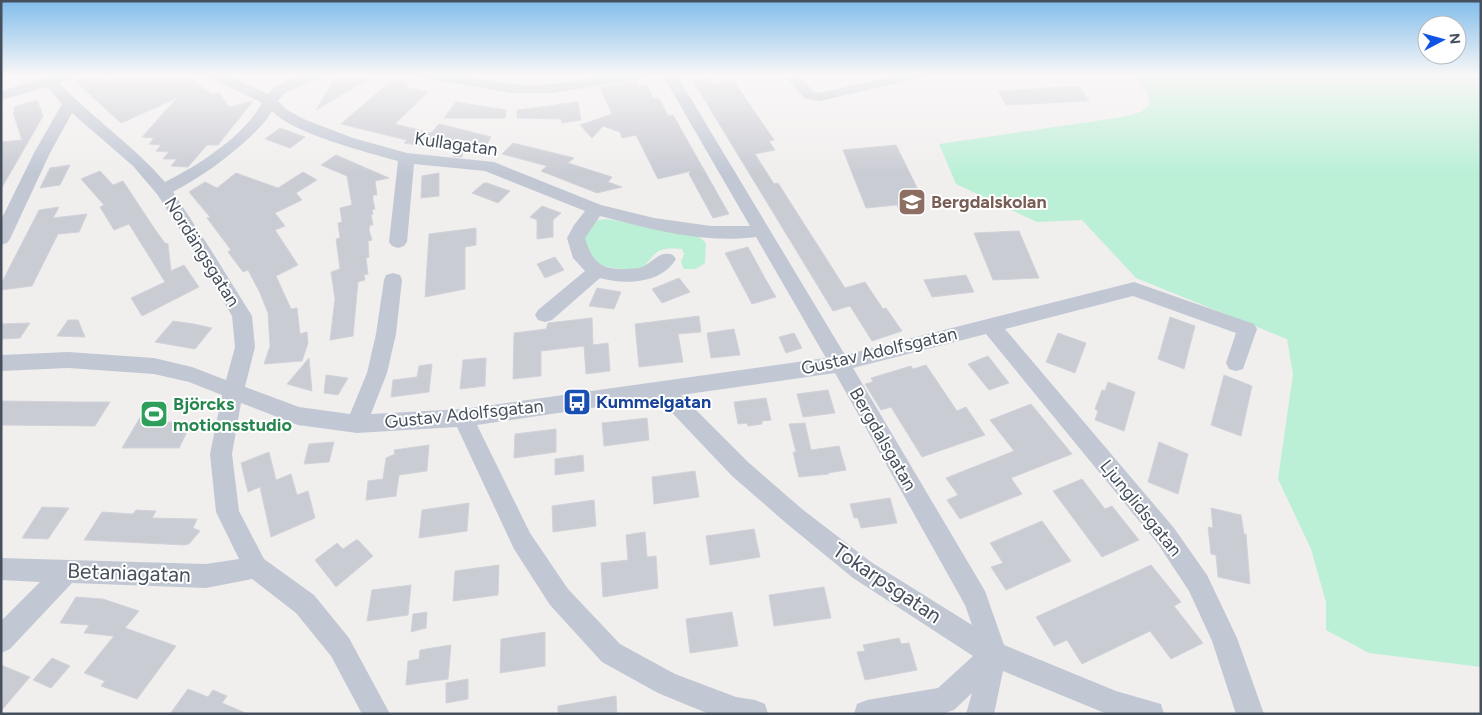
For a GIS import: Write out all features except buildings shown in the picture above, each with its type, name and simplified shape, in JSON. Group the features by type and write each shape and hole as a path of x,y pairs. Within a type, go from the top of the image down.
{"street":[{"path":"1,239 42,153 68,107"},
{"name":"Nordängsgatan","path":"74,107 139,162 163,190 205,254 242,316 245,347 233,392 221,454 228,512 255,567 305,604 340,647 377,714"},
{"path":"163,190 196,173 224,152 261,118 267,107"},
{"name":"Kullagatan","path":"276,107 282,113 301,123 347,141 406,158 488,166 596,209 654,224 711,232 739,233 761,230"},
{"name":"Bergdalsgatan","path":"689,107 976,600 994,654"},
{"path":"398,242 406,158"},
{"path":"596,209 580,229 576,238 582,258 597,271 615,276 646,274 667,259"},
{"path":"545,315 597,271"},
{"path":"357,424 377,373 386,334 393,280"},
{"name":"Gustav Adolfsgatan","path":"1,363 68,360 154,366 192,375 298,416 357,424 463,418 840,364 1134,288 1247,329 1236,363"},
{"name":"Ljunglidsgatan","path":"992,326 1166,536 1198,583 1224,638 1250,714"},
{"name":"Tokarpsgatan","path":"663,390 740,469 794,516 862,570 994,654 1116,704 1151,714"},
{"path":"463,418 522,541 559,597 611,653 666,684 736,711 755,714"},
{"name":"Betaniagatan","path":"1,569 206,576 255,567"},
{"path":"1,640 67,571"},
{"path":"867,714 944,700 994,654"},
{"path":"980,714 994,654"}],"green space":[{"path":"1146,107 1481,107 1481,667 1369,653 1326,630 1326,602 1311,549 1278,479 1293,374 1287,339 1136,278 1082,220 1037,222 956,184 939,144 1123,117 1141,112"},
{"path":"607,219 697,235 706,243 705,263 696,269 684,269 681,262 684,254 682,249 663,249 655,254 643,268 620,269 598,263 587,252 582,237 595,220"}],"place":[{"name":"Bergdalskolan","path":"912,202"},
{"name":"Kummelgatan","path":"577,402"},
{"name":"Björcks motionsstudio","path":"154,414"}]}
